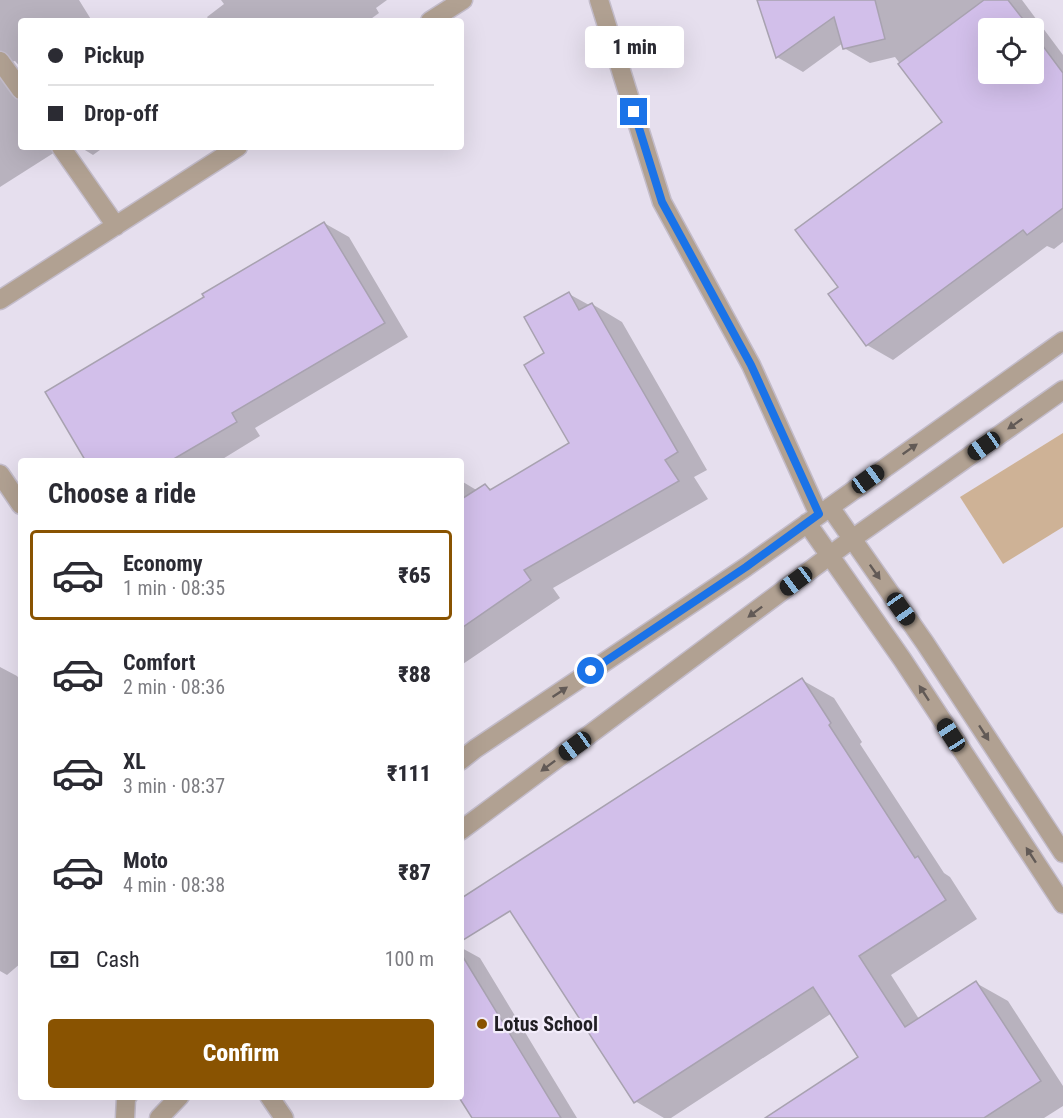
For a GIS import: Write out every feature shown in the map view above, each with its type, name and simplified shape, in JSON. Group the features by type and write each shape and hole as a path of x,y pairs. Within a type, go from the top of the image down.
{"street":[{"path":"435,18 463,0"},
{"path":"599,0 662,202 751,365 818,515 830,556 902,659 1063,904"},
{"path":"0,61 18,86"},
{"path":"63,150 116,226"},
{"path":"0,300 233,150"},
{"path":"464,758 746,567 1063,341"},
{"path":"464,828 852,539 1063,390"},
{"path":"0,474 18,501"},
{"path":"818,515 852,539 925,644 1063,853"},
{"path":"125,1118 126,1100"},
{"path":"159,1118 176,1100"},
{"path":"272,1100 284,1118"}],"shaded area":[{"path":"1063,433 1063,527 1003,564 960,497"}],"building":[{"path":"757,0 875,0 885,39 843,49 834,17 776,58"},
{"path":"984,0 1008,0 1022,18 978,18 978,84 1044,84 1044,47 1063,73 1063,208 1027,235 1023,230 866,346 828,294 838,287 795,230 942,122 898,64"},
{"path":"324,222 385,323 232,413 237,422 175,458 84,458 45,392 204,297 202,294"},
{"path":"569,292 579,310 592,303 678,452 665,460 679,481 524,570 531,580 464,626 464,497 485,484 490,490 569,443 524,365 544,353 524,317"},
{"path":"802,678 831,723 829,725 915,858 918,856 946,900 859,956 905,1027 976,981 1041,1081 984,1118 765,1118 858,1057 813,987 634,1103 510,911 464,940 464,896"},
{"name":"Lotus School","path":"464,959 561,1118 472,1118 461,1100 464,1100"}],"place":[{"name":"Lotus School","path":"482,1024"}],"route":[{"path":"591,671 746,567 819,514 751,365 662,202 634,112"}]}
